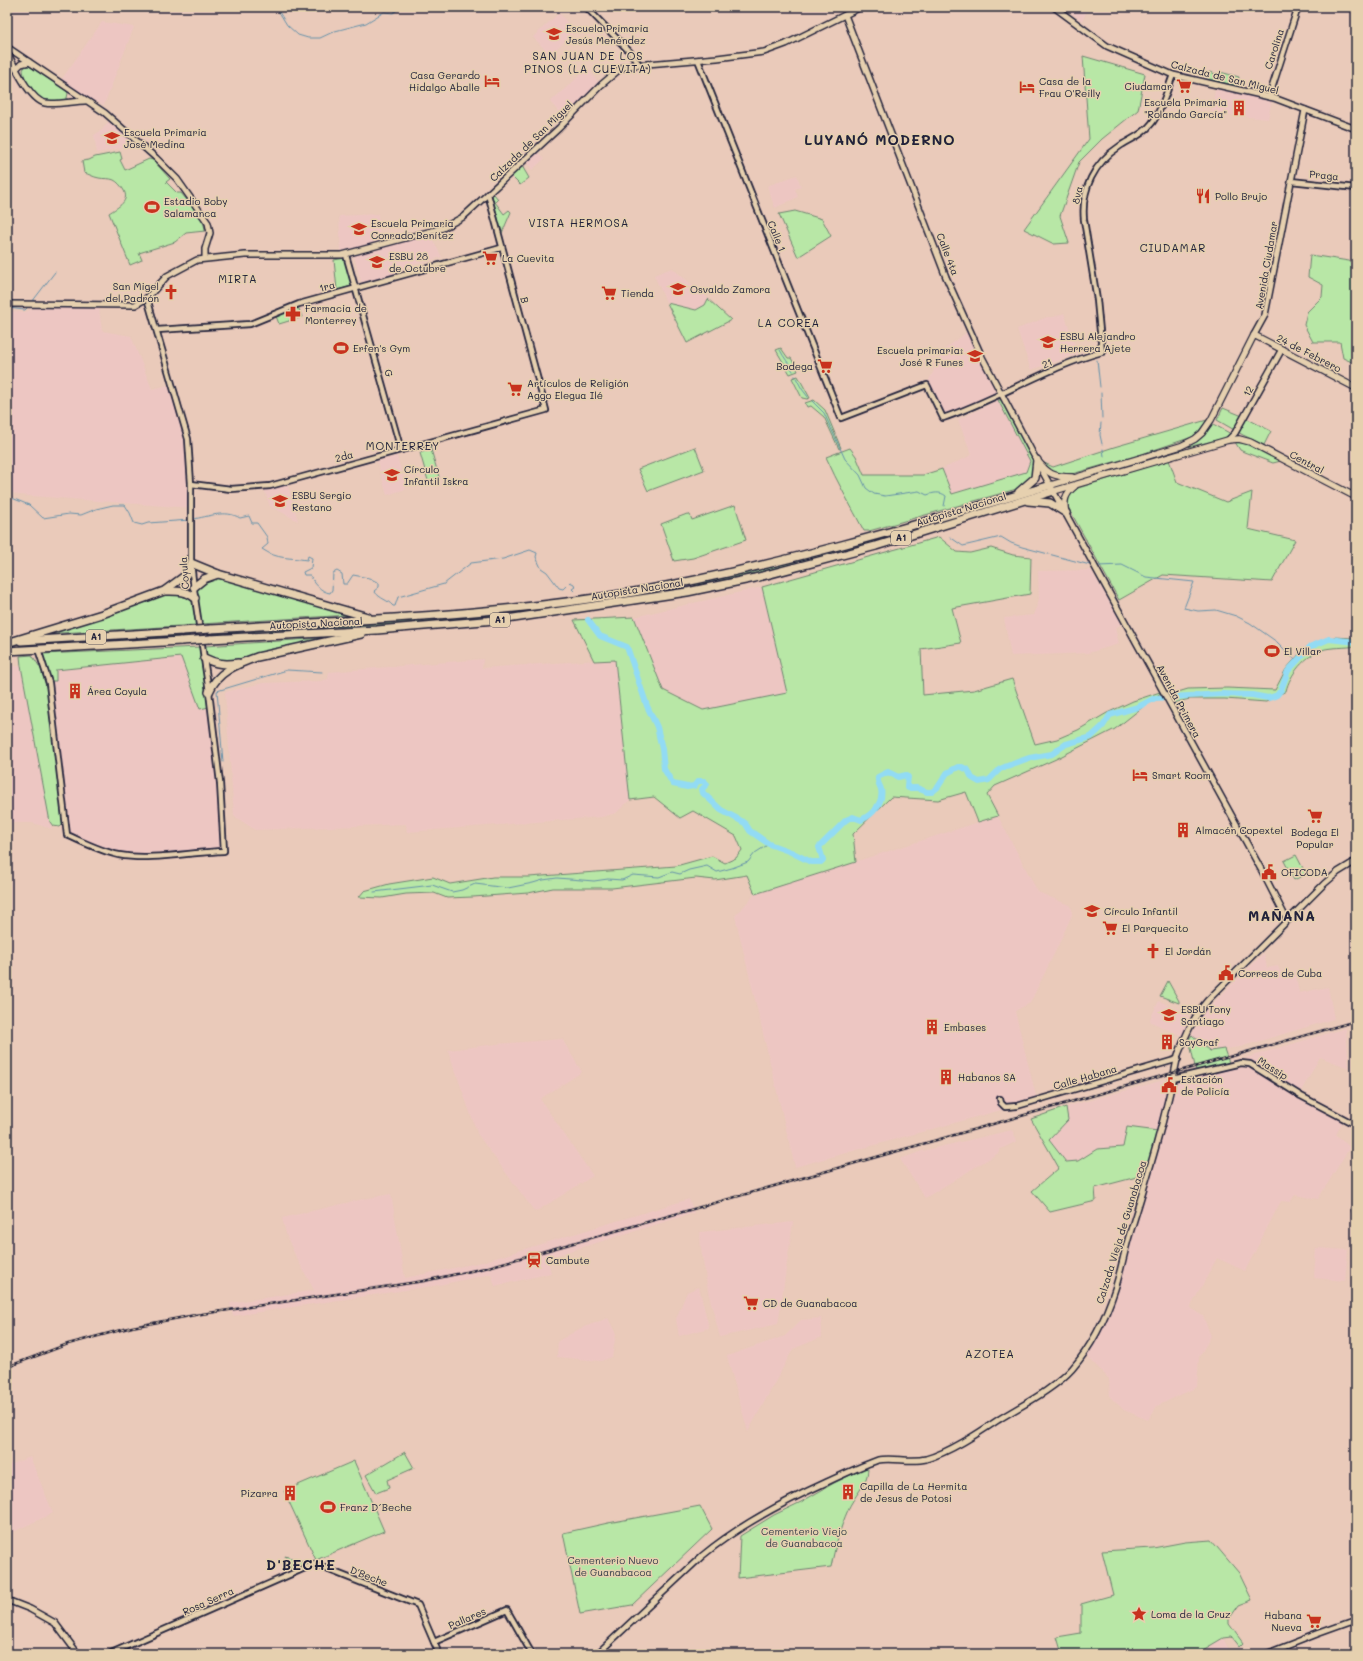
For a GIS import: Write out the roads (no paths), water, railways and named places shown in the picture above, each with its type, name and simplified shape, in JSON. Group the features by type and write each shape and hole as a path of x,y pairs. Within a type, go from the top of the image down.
{"highway":[{"path":"1014,500 1035,478 1037,460"},
{"name":"Autopista Nacional","path":"7,650 377,630 507,619 637,600 755,578 869,548 1052,488"},
{"path":"1014,500 1047,502 1066,513"},
{"name":"Autopista Nacional","path":"37,637 182,631 534,607 633,592 766,565 1014,500"},
{"path":"8,642 37,637 164,591 186,574 191,563 218,574 374,619"},
{"path":"194,587 204,579 218,574"},
{"path":"164,591 179,591 190,594 195,598"},
{"path":"209,692 214,681 240,663 257,657 377,630"},
{"path":"37,637 38,649"},
{"path":"204,658 213,663 240,663"}],"main road":[{"name":"Calzada de San Miguel","path":"190,262 205,258 250,254 317,256 346,255 452,224 463,217 559,128 614,73 625,67 639,64 698,60 764,52 861,7"},
{"name":"Calzada de San Miguel","path":"1054,7 1107,46 1173,74 1269,97 1356,129"},
{"name":"Carolina","path":"1269,97 1298,7"},
{"name":"Calle 4ta","path":"845,15 946,277 973,340 1052,488"},
{"path":"7,46 85,101 105,113 156,158 181,184 208,223 210,233 205,248 205,258"},
{"path":"7,52 30,91 41,102 50,104 85,101"},
{"path":"16,69 21,64 29,62"},
{"path":"65,102 69,98 69,90"},
{"name":"Avenida Ciudamar","path":"1215,412 1265,315 1305,110"},
{"path":"205,248 211,255 218,257"},
{"path":"7,304 131,305 140,303 147,298 167,276 190,262 205,248"},
{"name":"24 de Febrero","path":"1254,335 1356,388"},
{"name":"12","path":"1228,440 1235,433 1282,349"},
{"name":"Autopista Nacional","path":"1052,488 1084,475 1181,446 1195,439 1202,433 1215,412"},
{"name":"Autopista Nacional","path":"1052,488 1083,482 1228,440 1238,439 1250,442"},
{"name":"Central","path":"1250,442 1356,497"},
{"path":"1037,460 1046,472 1052,475 1066,477 1084,475"},
{"path":"1066,513 1064,501 1066,495 1074,487 1083,482"},
{"name":"Avenida Primera","path":"1052,488 1262,871 1287,920"},
{"name":"Calzada Vieja de Guanabacoa","path":"597,1654 702,1556 738,1529 796,1496 869,1463 884,1458 920,1460 937,1455 980,1432 1056,1383 1072,1369 1099,1327 1115,1290 1128,1239 1153,1158 1178,1059 1190,1026 1202,1007 1287,920 1328,880 1356,861"},
{"path":"7,1600 41,1614 58,1625 78,1654"},
{"path":"1266,1654 1356,1620"}],"street":[{"path":"586,7 639,64"},
{"name":"Calle 1","path":"698,60 841,418 924,385 928,385"},
{"name":"8va","path":"1102,352 1098,300 1083,210 1087,188 1099,164 1106,157 1119,147 1142,134 1153,122 1173,74"},
{"name":"Praga","path":"1291,181 1356,188"},
{"name":"B","path":"488,194 501,248 546,410"},
{"name":"1ra","path":"157,330 246,325 299,304 501,248"},
{"name":"G","path":"346,255 401,450"},
{"name":"Coyula","path":"38,649 49,683 66,835 96,848 120,855 142,857 224,851 220,783 191,563 191,484 188,439 147,298"},
{"name":"21","path":"928,385 943,418 1001,394 1085,356 1102,352"},
{"name":"2da","path":"191,484 225,489 261,487 546,410"},
{"name":"Calle Habana","path":"1000,1099 1001,1103 1005,1107 1017,1106 1178,1059"},
{"name":"Massip","path":"1173,1079 1241,1063 1250,1064 1301,1096 1356,1125"},
{"path":"1355,1210 1356,1194"},
{"name":"D'Beche","path":"314,1564 418,1605 434,1642"},
{"name":"Rosa Serra","path":"109,1654 314,1564"},
{"name":"Pallares","path":"434,1642 507,1610 532,1654"},
{"path":"434,1642 439,1654"}],"waterway":[{"path":"276,7 287,25 298,35 308,38 320,38 335,31 366,23 384,12 393,13 402,7"},
{"path":"32,302 55,272"},
{"path":"7,308 25,310 29,306"},
{"path":"780,350 793,371"},
{"path":"1097,360 1100,387"},
{"path":"795,376 808,397"},
{"path":"1101,393 1102,418"},
{"path":"812,401 824,413 845,459 860,475 866,488 874,494 885,496 919,491 927,495 941,493 946,496 944,506"},
{"path":"1101,423 1100,435 1102,444"},
{"path":"1103,449 1104,456"},
{"path":"7,496 29,505 43,518 69,514 81,515 96,509 113,505 125,505 134,523 142,525 148,523 190,520"},
{"path":"193,519 216,514 228,514 240,518 249,516 252,523 257,523 267,537 268,544 262,549 268,553 284,558 307,560 308,556 312,558 311,568 303,572 304,575 310,575 316,584 324,591 330,593 332,590 333,573 337,571 342,574 343,584 347,584 353,575 369,578 379,583 379,587 374,591 393,606 395,606 398,597 444,584 471,563 503,559 530,550 537,553 536,557 541,568 547,572 559,588 563,589 570,582 574,584 575,587 572,589 575,592"},
{"path":"950,537 963,546 1001,537 1022,547 1090,565"},
{"path":"1098,566 1122,565 1146,577 1194,582 1184,608 1198,611 1216,610 1236,616 1250,623 1277,642 1293,658 1298,659"},
{"path":"588,620 600,636 627,647 647,706 657,727 662,749 664,769 673,784 687,787 694,786 698,781 704,781 707,784 702,789 703,793 721,810 745,823 750,831 769,844 791,852 811,862 821,862 823,860 819,847 846,820 853,817 861,820 873,812 881,799 881,789 878,782 878,777 888,772 898,777 906,775 908,777 908,788 917,788 927,792 932,792 938,787 947,773 958,767 968,770 972,778 979,782 989,780 1000,769 1007,766 1029,758 1052,754 1066,744 1091,737 1103,726 1110,715 1138,707 1155,698 1222,694 1252,695 1268,698 1272,697 1277,695 1281,690 1288,671 1310,647 1329,639 1356,642"},
{"path":"223,762 217,691 287,670 322,672"},
{"path":"374,892 432,885 452,892 462,890 475,884 508,888 557,878 594,881 608,879 622,880 633,875 659,877 672,872 680,874 689,870 707,866 717,872 748,862 755,853 769,844"}],"railway":[{"path":"7,1367 68,1344 132,1327 195,1315 424,1281 485,1268 1356,1021"}],"place":[{"name":"Escuela Primaria Jesús Menéndez","path":"554,34"},
{"name":"Casa Gerardo Hidalgo Aballe","path":"492,81"},
{"name":"Ciudamar","path":"1184,86"},
{"name":"Casa de la Frau O'Reilly","path":"1027,87"},
{"name":"Escuela Primaria \"Rolando García\"","path":"1239,108"},
{"name":"Escuela Primaria José Medina","path":"112,138"},
{"name":"Pollo Brujo","path":"1203,196"},
{"name":"Estadio Boby Salamanca","path":"152,207"},
{"name":"Escuela Primaria Conrado Benítez","path":"359,229"},
{"name":"La Cuevita","path":"490,258"},
{"name":"ESBU 28 de Octubre","path":"377,262"},
{"name":"Osvaldo Zamora","path":"678,289"},
{"name":"San Migel del Padrón","path":"171,292"},
{"name":"Tienda","path":"609,293"},
{"name":"Farmacia de Monterrey","path":"293,314"},
{"name":"ESBU Alejandro Herrera Ajete","path":"1048,342"},
{"name":"Erfen's Gym","path":"341,348"},
{"name":"Escuela primaria: José R Funes","path":"975,356"},
{"name":"Bodega","path":"825,366"},
{"name":"Artículos de Religión Aggo Elegua Ilé","path":"515,389"},
{"name":"Círculo Infantil Iskra","path":"392,475"},
{"name":"ESBU Sergio Restano","path":"280,501"},
{"name":"El Villar","path":"1272,651"},
{"name":"Área Coyula","path":"75,691"},
{"name":"Smart Room","path":"1140,775"},
{"name":"Bodega El Popular","path":"1315,816"},
{"name":"Almacén Copextel","path":"1183,830"},
{"name":"OFICODA","path":"1269,872"},
{"name":"Círculo Infantil","path":"1092,911"},
{"name":"El Parquecito","path":"1110,928"},
{"name":"El Jordán","path":"1153,951"},
{"name":"Correos de Cuba","path":"1226,973"},
{"name":"ESBU Tony Santiago","path":"1169,1015"},
{"name":"Embases","path":"932,1027"},
{"name":"SoyGraf","path":"1167,1042"},
{"name":"Habanos SA","path":"946,1077"},
{"name":"Estación de Policía","path":"1169,1085"},
{"name":"Cambute","path":"534,1260"},
{"name":"CD de Guanabacoa","path":"751,1303"},
{"name":"Capilla de La Hermita de Jesus de Potosi","path":"848,1492"},
{"name":"Pizarra","path":"290,1493"},
{"name":"Franz D´Beche","path":"328,1507"},
{"name":"Loma de la Cruz","path":"1139,1614"},
{"name":"Habana Nueva","path":"1314,1621"}],"district":[{"name":"SAN JUAN DE LOS PINOS (LA CUEVITA)","path":"588,62"},
{"name":"LUYANÓ MODERNO","path":"880,140"},
{"name":"VISTA HERMOSA","path":"579,223"},
{"name":"CIUDAMAR","path":"1173,248"},
{"name":"MIRTA","path":"238,279"},
{"name":"LA COREA","path":"789,323"},
{"name":"MONTERREY","path":"403,446"},
{"name":"MAÑANA","path":"1282,916"},
{"name":"AZOTEA","path":"990,1354"},
{"name":"D'BECHE","path":"301,1565"}],"park label":[{"name":"Cementerio Viejo de Guanabacoa","path":"804,1536"},
{"name":"Cementerio Nuevo de Guanabacoa","path":"613,1566"}]}
